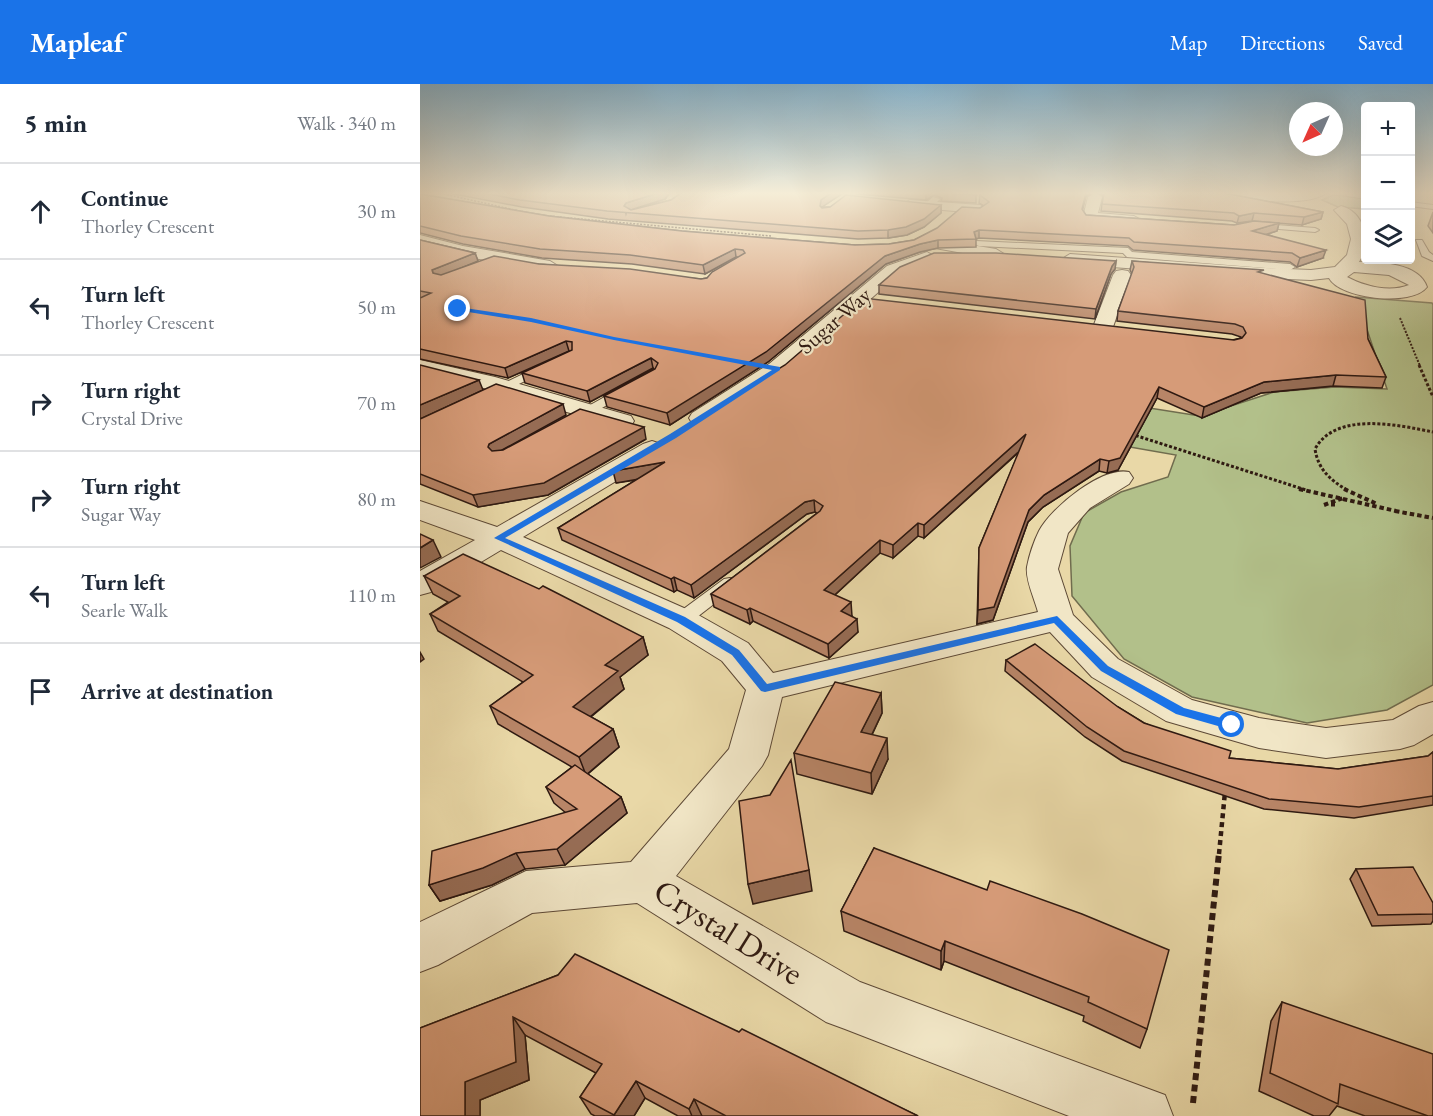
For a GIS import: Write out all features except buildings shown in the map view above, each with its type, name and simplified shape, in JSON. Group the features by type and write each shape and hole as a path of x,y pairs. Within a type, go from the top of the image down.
{"street":[{"path":"424,241 462,251 565,267"},
{"path":"918,242 937,242"},
{"name":"Sugar Way","path":"420,585 678,433 777,369 856,299 895,259 937,242 996,254 1128,257 1263,265 1311,275 1372,267 1399,272"},
{"path":"1103,327 1128,257"},
{"path":"1361,257 1341,270 1338,279 1362,288"},
{"path":"1383,264 1424,288"},
{"name":"Sugar Way","path":"1263,265 1362,288 1390,292 1424,288"},
{"path":"1399,272 1433,279"},
{"path":"856,299 880,302"},
{"path":"1080,324 1126,329"},
{"path":"422,353 493,392 678,433"},
{"path":"1119,478 1080,502 1054,531 1042,569 1057,619 1105,668 1180,711 1259,733 1326,743 1400,734 1433,716"},
{"path":"420,510 498,538 681,620 735,652 765,688 1057,619"},
{"name":"Crystal Drive","path":"765,688 748,755 643,882 845,1003 1144,1116"},
{"path":"420,948 526,892 643,882"}],"lane":[{"path":"1419,242 1425,254 1433,258"},
{"path":"979,243 1128,257"},
{"path":"479,265 501,257"},
{"path":"1263,265 1290,267"},
{"path":"493,392 561,360"},
{"path":"558,426 633,384"},
{"path":"681,620 748,569"}],"path":[{"path":"1390,292 1433,398"},
{"path":"1395,511 1360,497 1334,481 1318,465 1315,449 1323,437 1341,428 1397,426 1433,432"},
{"path":"1124,432 1179,448 1292,487 1433,518"},
{"path":"1324,505 1344,498"},
{"path":"1332,502 1333,509"},
{"path":"1191,1116 1232,725"}],"green space":[{"path":"1356,297 1432,303 1433,305 1433,685 1387,710 1307,723 1192,697 1124,659 1072,596 1070,546 1084,513 1121,492 1168,477 1176,455 780,386 819,356 1200,416 1274,392 1335,387 1387,389"}],"route":[{"path":"458,309 531,320 777,369 673,436 498,538 681,620 735,652 765,688 1057,619 1105,668 1180,711 1232,725"}]}
